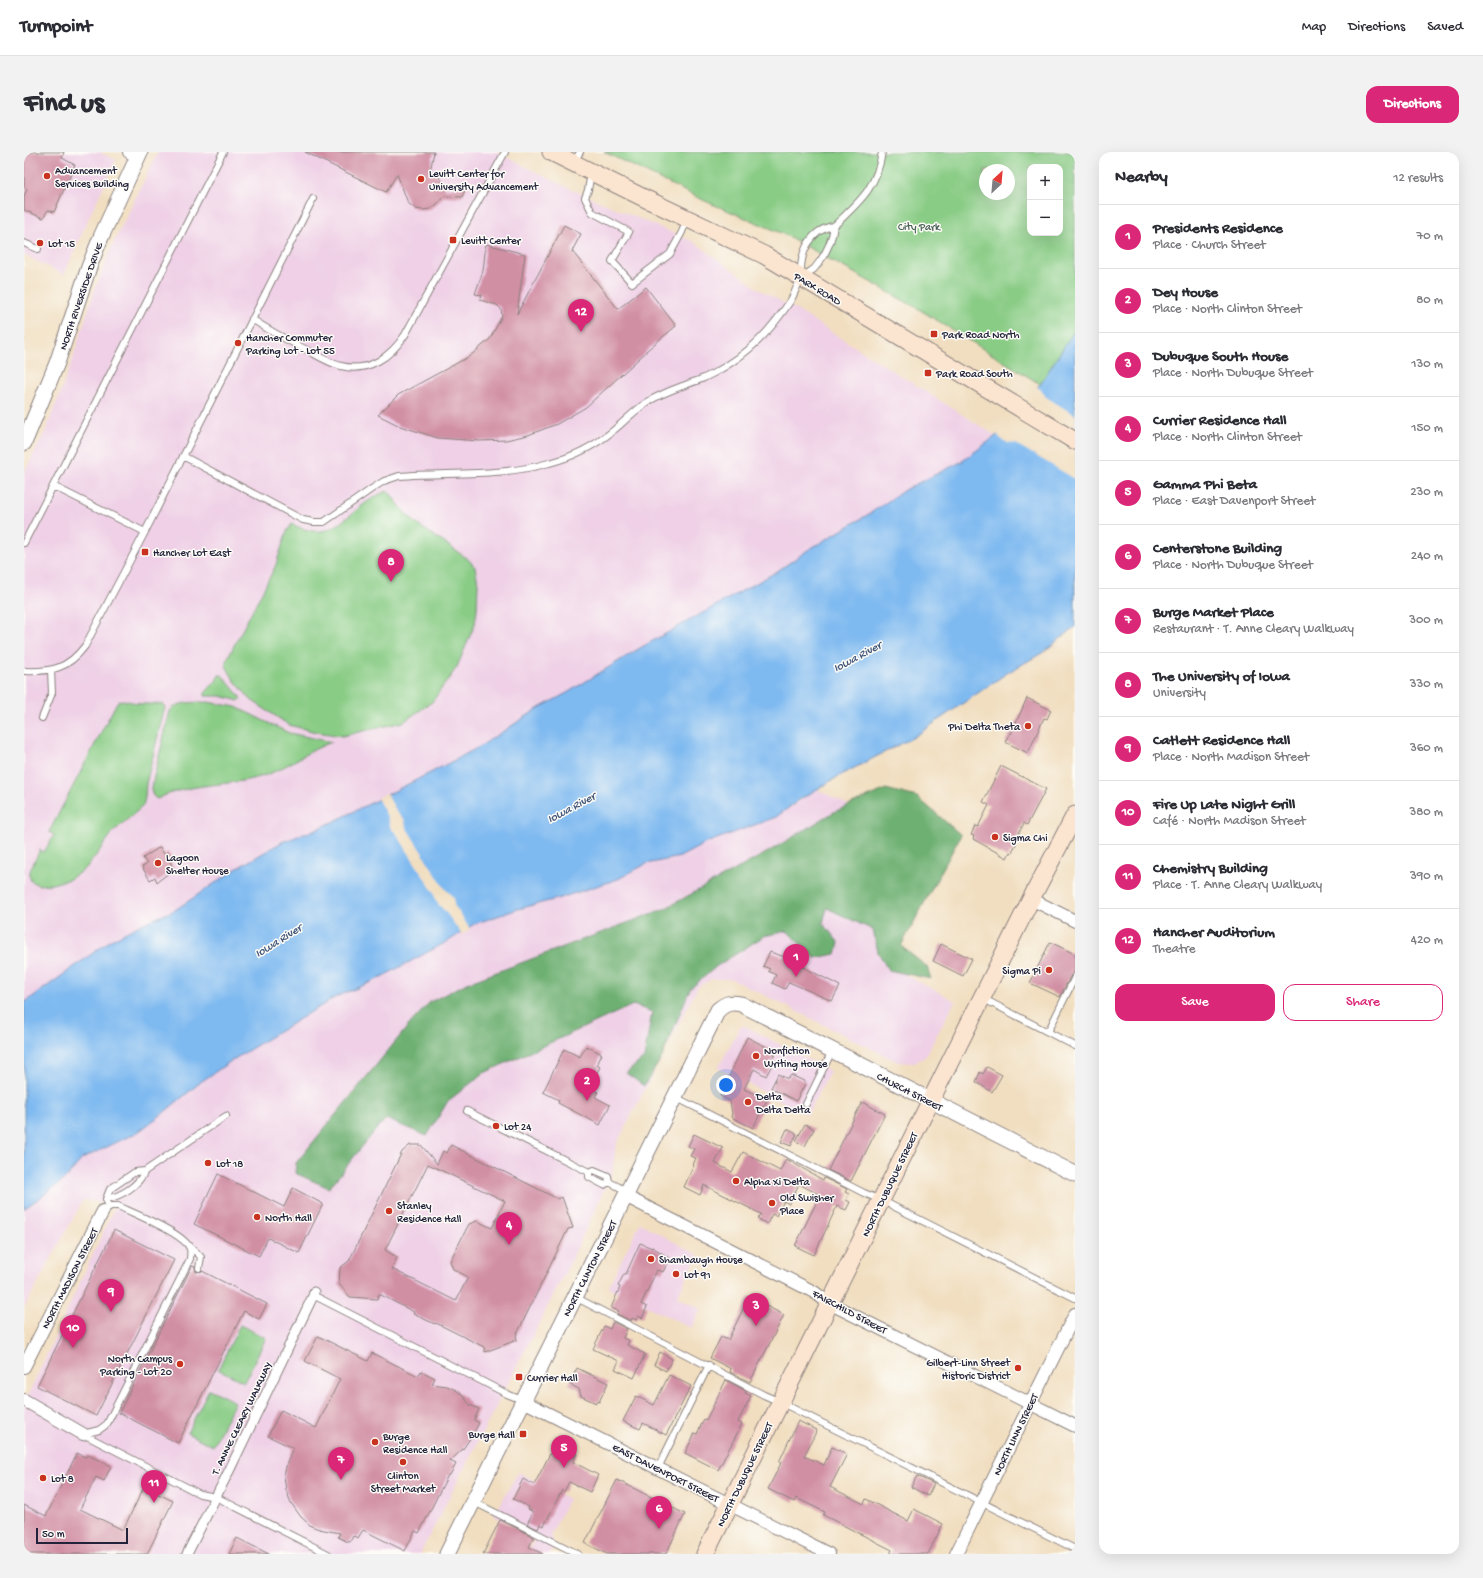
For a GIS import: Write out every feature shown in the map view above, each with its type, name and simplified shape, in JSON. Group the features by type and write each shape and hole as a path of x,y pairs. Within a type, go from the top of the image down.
{"main road":[{"name":"PARK ROAD","path":"551,152 576,158 591,172 764,255 1075,441"},
{"name":"NORTH DUBUQUE STREET","path":"705,1554 1031,899 1075,815"}],"street":[{"name":"NORTH RIVERSIDE DRIVE","path":"24,443 57,363 100,237 136,154"},
{"path":"1031,899 1075,921"},
{"name":"NORTH CLINTON STREET","path":"447,1554 718,1010 731,1002 745,1006"},
{"name":"CHURCH STREET","path":"745,1006 1075,1174"},
{"name":"FAIRCHILD STREET","path":"626,1194 814,1292 829,1303 1075,1426"},
{"name":"NORTH MADISON STREET","path":"24,1367 106,1206"},
{"name":"T. ANNE CLEARY WALKWAY","path":"187,1554 313,1293"},
{"name":"NORTH LINN STREET","path":"956,1554 1075,1314"},
{"path":"24,1400 83,1434"},
{"name":"EAST DAVENPORT STREET","path":"523,1401 829,1554"}],"lane":[{"path":"24,543 223,152"},
{"path":"252,319 282,337 341,366 360,367 379,361 391,353 405,334 505,152"},
{"path":"802,278 800,262 811,240 819,230 834,226 857,206 868,192 876,176 882,152"},
{"path":"591,172 585,198 592,212 629,232 612,261 632,283 670,254 687,219"},
{"path":"24,671 51,670 71,661 85,646 313,199"},
{"path":"183,456 303,520 314,522 324,522 384,481 399,476 506,472 529,469 551,463 594,445 612,432 645,403 664,392 704,378 748,350 767,332 791,299 802,278 812,270 825,254 832,238 834,226"},
{"path":"24,243 38,249"},
{"path":"53,486 144,532"},
{"path":"42,718 52,693 51,670"},
{"path":"1048,1032 1075,977"},
{"path":"982,998 1075,1046"},
{"path":"806,1104 832,1051"},
{"path":"675,1097 1075,1298"},
{"path":"467,1111 589,1172 589,1177 604,1185 609,1182 626,1194"},
{"path":"106,1206 110,1189 135,1172 145,1171 226,1116"},
{"path":"106,1206 141,1180 145,1171"},
{"path":"106,1206 118,1206 169,1230 186,1242 201,1257 199,1268"},
{"path":"83,1434 99,1430 108,1422 190,1259 191,1250 186,1242"},
{"path":"313,1293 523,1401"},
{"path":"575,1297 764,1395 1075,1549"},
{"path":"658,1468 709,1366"},
{"path":"83,1434 200,1494 216,1496 328,1554"},
{"path":"473,1501 578,1554"}],"shaded area":[{"path":"24,152 99,152 116,160 64,275 24,255"},
{"path":"158,152 496,152 566,187 694,242 760,290 795,309 996,436 961,462 906,489 869,514 808,550 776,572 640,648 567,693 539,708 479,747 347,815 320,828 282,842 239,867 175,910 142,924 111,940 24,1003 24,473 44,434 58,399 95,289 114,242"},
{"path":"817,789 942,853 885,964 955,1001 925,1057 913,1063 898,1062 732,979 712,979 698,987 616,1145 612,1173 568,1267 420,1554 24,1554 24,1404 116,1204 83,1200 24,1308 24,1209 64,1180 82,1159 138,1132 202,1081 231,1061 334,998 378,979 452,939 474,924 618,879 646,864 680,857 706,843 776,817"},
{"path":"745,1026 830,1071 807,1115 718,1068 740,1027"},
{"path":"640,1223 698,1255 677,1297 701,1309 691,1328 608,1287"},
{"path":"518,1472 569,1499 551,1534 554,1547 550,1554 528,1554 536,1536 494,1516"}],"green space":[{"name":"City Park","path":"604,152 1075,152 1075,330 1040,384 917,308 786,235 705,201"},
{"path":"386,491 390,493 405,513 418,525 468,559 475,567 478,583 475,624 457,667 432,702 403,722 342,736 316,732 289,725 251,700 234,680 226,666 226,661 275,567 287,531 292,524 303,529 313,531 328,529 336,526 368,501"},
{"path":"219,675 222,675 241,698 239,701 221,696 205,696 205,693 216,681"},
{"path":"123,700 141,704 163,704 165,707 146,784 143,806 113,832 86,868 70,879 52,884 38,885 31,881 29,875 31,868 40,850 44,852 54,835 49,832 116,704 118,701"},
{"path":"193,702 208,702 236,707 289,733 332,742 323,745 272,773 263,776 236,782 196,787 157,799 153,796 151,789 170,711 178,705"},
{"path":"886,789 917,797 961,835 901,946 927,967 931,979 888,970 878,952 873,930 827,908 823,923 839,943 836,954 815,958 787,931 764,936 717,966 690,989 662,1057 644,1086 626,1073 644,1058 652,1012 633,1005 484,1073 448,1101 427,1136 386,1119 329,1188 295,1173 296,1163 409,1025 430,1002 465,984 664,909 768,852 834,812"},
{"path":"240,1325 266,1338 244,1382 218,1369"},
{"path":"209,1389 235,1402 213,1446 187,1433"}],"water":[{"name":"Iowa River","path":"1075,330 1075,627 1042,653 1007,673 914,737 839,776 799,800 776,817 706,843 680,857 646,864 618,879 474,924 452,939 378,979 334,998 231,1061 202,1081 138,1132 82,1159 64,1180 24,1209 24,1003 111,940 142,924 175,910 239,867 282,842 320,828 347,815 479,747 539,708 567,693 640,648 776,572 808,550 869,514 906,489 961,462 996,436 1040,384"}],"pier":[{"path":"1036,386 1046,397 1075,415 1075,479 1016,444 1008,443 1001,439 996,433"},
{"path":"386,793 397,812 404,819 406,827 445,889 454,898 454,905 470,929 462,935 439,905 435,899 434,893 396,833 391,829 387,816 377,798"}],"building":[{"name":"Advancement Services Building","path":"24,152 64,152 62,158 75,165 54,212 48,210 43,218 24,210 24,196 27,189 24,187"},
{"name":"Levitt Center for University Advancement","path":"305,152 434,152 430,172 439,177 446,189 467,186 462,197 444,196 430,209 416,209 408,203 397,174 386,192"},
{"path":"564,225 581,234 572,251 618,309 646,287 676,326 646,351 586,407 557,424 528,435 506,440 480,441 438,438 400,426 378,415 398,395 470,356 490,339 502,316 501,309 497,305 480,300 482,295 475,294 483,271 486,244 525,254 517,314"},
{"name":"Phi Delta Theta","path":"1027,698 1051,710 1047,719 1044,718 1028,753 1005,742 1010,733 1011,734"},
{"path":"1001,766 1046,789 1027,825 1024,823 1015,841 1017,842 1012,853 1010,852 1007,858 973,839 974,836 971,835 975,826 978,827 989,805 983,802"},
{"name":"Lagoon Shelter House","path":"160,847 164,854 168,852 174,860 170,862 174,869 157,882 155,877 150,880 142,867 147,864 143,858"},
{"name":"Sigma Pi","path":"1050,942 1075,954 1075,972 1071,975 1060,997 1030,983"},
{"path":"941,944 972,959 963,976 933,961"},
{"path":"770,952 785,957 787,952 800,959 798,964 840,986 832,1001 789,982 785,989 772,983 776,975 768,971 770,969 763,966"},
{"path":"747,1037 776,1052 770,1064 772,1065 766,1076 754,1069 744,1089 767,1100 753,1128 731,1117 732,1113 730,1101 720,1096"},
{"path":"586,1046 602,1054 597,1065 600,1067 589,1088 598,1092 595,1097 610,1105 600,1125 558,1103 559,1100 543,1092 564,1049 580,1057"},
{"path":"987,1067 1002,1075 992,1092 976,1082 980,1072 983,1074"},
{"path":"778,1074 788,1079 791,1075 806,1082 796,1101 771,1088"},
{"path":"862,1102 885,1114 851,1181 828,1170"},
{"path":"805,1124 814,1129 805,1146 796,1141"},
{"path":"787,1129 797,1134 791,1146 781,1142"},
{"path":"694,1134 723,1148 715,1163 732,1172 743,1152 780,1171 786,1159 823,1180 824,1178 847,1189 845,1192 849,1194 846,1200 850,1202 846,1210 837,1206 814,1255 795,1246 820,1195 799,1184 789,1204 784,1201 776,1216 772,1214 767,1224 758,1219 761,1214 704,1185 700,1195 684,1187 696,1158 690,1156 694,1149 688,1146"},
{"path":"410,1145 421,1145 437,1164 443,1151 447,1153 451,1145 558,1199 562,1197 573,1228 568,1229 516,1336 517,1340 485,1352 484,1347 436,1323 435,1324 413,1314 414,1312 379,1294 377,1299 350,1297 339,1284 340,1268 349,1261 402,1152","holes":["428,1164 505,1201 492,1228 477,1221 469,1224 450,1261 453,1269 468,1277 456,1301 392,1269 397,1257 385,1250"]},
{"name":"North Hall","path":"218,1174 284,1207 293,1188 323,1204 299,1253 268,1238 259,1256 194,1224"},
{"path":"114,1230 174,1260 96,1416 37,1386"},
{"path":"640,1243 652,1247 670,1258 663,1272 657,1270 641,1304 647,1307 642,1318 638,1316 636,1320 632,1318 631,1321 617,1314 619,1311 611,1308 620,1287 618,1286 624,1274 626,1274"},
{"name":"North Campus Parking - Lot 20","path":"192,1266 195,1267 196,1272 202,1271 267,1304 259,1319 244,1311 178,1443 119,1413"},
{"path":"749,1297 784,1315 750,1382 730,1372 731,1369 710,1358 721,1337 728,1340"},
{"path":"613,1322 627,1329 623,1338 629,1341 627,1345 645,1354 634,1378 615,1369 619,1361 593,1349 604,1326 610,1329"},
{"name":"Burge Residence Hall","path":"318,1336 368,1361 372,1353 418,1376 421,1371 435,1378 432,1384 447,1386 456,1390 470,1405 479,1409 474,1420 479,1423 463,1449 450,1461 456,1464 450,1475 448,1475 419,1533 415,1531 405,1551 363,1530 358,1538 353,1536 350,1542 346,1541 338,1537 340,1533 311,1526 301,1517 291,1503 286,1490 284,1476 293,1448 268,1436 281,1410 316,1428 340,1379 305,1361"},
{"path":"660,1352 672,1359 666,1371 654,1365"},
{"path":"577,1368 608,1383 599,1402 596,1401 596,1403 581,1396 579,1389 569,1384"},
{"path":"669,1375 691,1386 666,1435 643,1423 640,1429 623,1421 636,1396 654,1405"},
{"path":"726,1380 746,1391 745,1393 751,1396 738,1422 742,1424 718,1470 685,1453 695,1433 697,1434 704,1419 706,1420"},
{"path":"798,1421 817,1430 804,1456 824,1465 832,1447 847,1454 830,1487 864,1504 866,1499 908,1521 914,1509 943,1524 928,1554 890,1554 892,1550 823,1515 825,1512 796,1498 794,1502 768,1489 781,1463 779,1462"},
{"path":"556,1442 577,1453 573,1462 598,1475 590,1492 569,1482 564,1492 562,1490 544,1526 540,1524 538,1529 527,1524 533,1512 528,1509 529,1507 513,1499 523,1479 534,1485"},
{"path":"77,1453 85,1457 88,1455 111,1466 104,1481 96,1477 80,1509 123,1530 144,1487 173,1501 147,1554 24,1554 24,1505 46,1516"},
{"path":"917,1476 934,1484 928,1496 911,1487"},
{"path":"617,1480 685,1514 666,1554 607,1554 585,1543"},
{"path":"500,1520 534,1537 529,1547 543,1554 483,1554"},
{"path":"237,1538 269,1554 229,1554"}],"place":[{"name":"Advancement Services Building","path":"47,176"},
{"name":"Levitt Center for University Advancement","path":"421,179"},
{"name":"Levitt Center","path":"453,240"},
{"name":"Lot 15","path":"40,243"},
{"name":"Hancher Auditorium","path":"581,332"},
{"name":"Park Road North","path":"934,334"},
{"name":"Hancher Commuter Parking Lot - Lot 55","path":"238,343"},
{"name":"Park Road South","path":"928,373"},
{"name":"Hancher Lot East","path":"145,552"},
{"name":"The University of Iowa","path":"391,582"},
{"name":"Phi Delta Theta","path":"1028,726"},
{"name":"Sigma Chi","path":"995,837"},
{"name":"Lagoon Shelter House","path":"158,863"},
{"name":"Sigma Pi","path":"1049,970"},
{"name":"Presidents Residence","path":"796,977"},
{"name":"Nonfiction Writing House","path":"756,1056"},
{"name":"Dey House","path":"587,1101"},
{"name":"Delta Delta Delta","path":"748,1102"},
{"name":"Lot 24","path":"496,1126"},
{"name":"Lot 18","path":"208,1163"},
{"name":"Alpha Xi Delta","path":"736,1181"},
{"name":"Old Swisher Place","path":"772,1203"},
{"name":"Stanley Residence Hall","path":"389,1211"},
{"name":"North Hall","path":"257,1217"},
{"name":"Currier Residence Hall","path":"509,1245"},
{"name":"Shambaugh House","path":"651,1259"},
{"name":"Lot 91","path":"676,1274"},
{"name":"Catlett Residence Hall","path":"111,1312"},
{"name":"Dubuque South House","path":"756,1326"},
{"name":"Fire Up Late Night Grill","path":"73,1348"},
{"name":"North Campus Parking - Lot 20","path":"180,1364"},
{"name":"Gilbert-Linn Street Historic District","path":"1018,1368"},
{"name":"Currier Hall","path":"519,1377"},
{"name":"Burge Hall","path":"523,1434"},
{"name":"Burge Residence Hall","path":"375,1442"},
{"name":"Clinton Street Market","path":"403,1462"},
{"name":"Gamma Phi Beta","path":"564,1468"},
{"name":"Lot 8","path":"43,1478"},
{"name":"Burge Market Place","path":"341,1480"},
{"name":"Chemistry Building","path":"154,1503"},
{"name":"Centerstone Building","path":"659,1529"}]}
